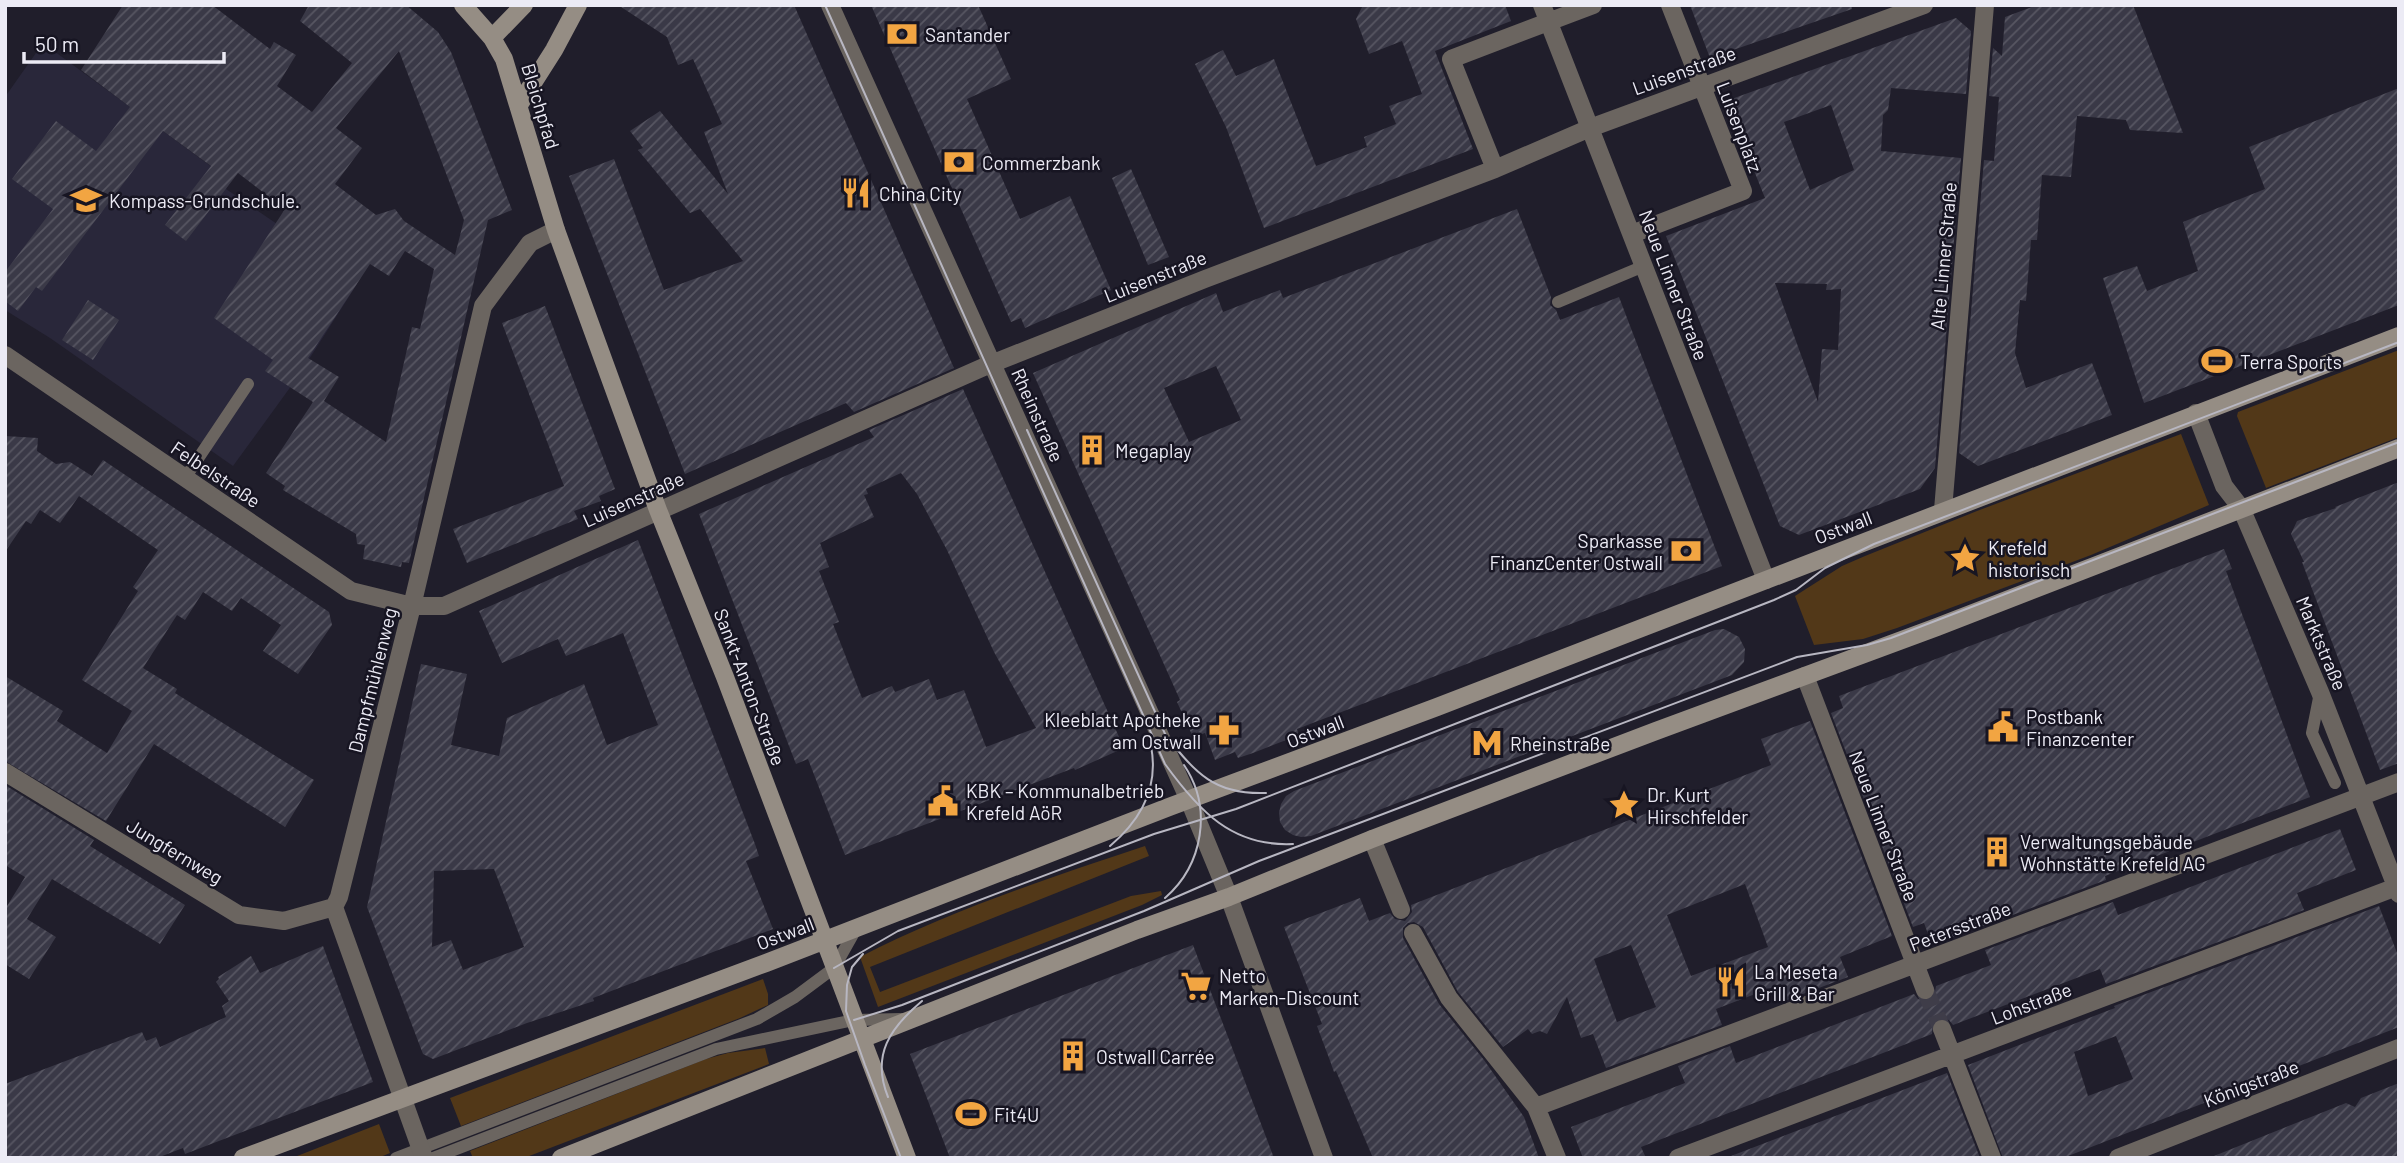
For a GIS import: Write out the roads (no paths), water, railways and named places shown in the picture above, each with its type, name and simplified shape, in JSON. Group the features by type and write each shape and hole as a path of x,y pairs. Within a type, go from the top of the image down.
{"street":[{"name":"Bleichpfad","path":"464,5 492,38 505,59 556,230"},
{"path":"492,38 524,5"},
{"path":"519,106 578,5"},
{"name":"Rheinstraße","path":"830,5 1189,800 1229,897 1324,1158"},
{"path":"1495,169 1451,59 1545,13 1593,5"},
{"name":"Luisenplatz","path":"1632,234 1743,191 1670,5"},
{"name":"Luisenstraße","path":"412,606 444,606 992,364 1205,279 1495,169 1590,128 1924,5"},
{"name":"Alte Linner Straße","path":"1943,510 1985,5"},
{"name":"Neue Linner Straße","path":"1545,13 1766,580"},
{"name":"Sankt-Anton-Straße","path":"556,230 658,510 725,677 907,1158"},
{"name":"Dampfmühlenweg","path":"334,907 340,897 483,306 530,243 556,230"},
{"name":"Ostwall","path":"243,1158 1450,703 1943,510 2399,336"},
{"name":"Felbelstraße","path":"5,355 351,591 412,606"},
{"name":"Marktstraße","path":"2196,413 2224,486 2241,508 2320,692 2398,889"},
{"path":"562,1158 1372,839 1927,631 2399,448"},
{"name":"Neue Linner Straße","path":"1805,676 1926,990"},
{"name":"Jungfernweg","path":"5,772 239,915 284,921 334,907"},
{"name":"Petersstraße","path":"1536,1107 2399,782"},
{"path":"1372,839 1401,910"},
{"name":"Lohstraße","path":"1678,1158 2398,889"},
{"path":"334,907 401,1097 426,1155"},
{"path":"1413,933 1449,998 1536,1107 1557,1158"},
{"path":"1942,1029 1992,1158"},
{"name":"Königstraße","path":"2126,1156 2399,1048"}],"lane":[{"path":"1558,302 1644,266"},
{"path":"185,478 248,384"},
{"path":"2320,692 2312,733 2335,783"},
{"path":"426,1155 757,1019 795,997 834,968 856,929"},
{"path":"396,1158 426,1155 716,1049 853,1020 914,1019"}],"tunnel":[{"path":"1925,990 1942,1029"}],"tram line":[{"path":"825,5 1165,764 1191,797 1219,823 1252,839 1293,844"},
{"path":"834,968 898,931 1154,834 1236,809 1774,600 1796,590 1825,568 1874,544 2399,342"},
{"path":"1027,430 1166,736 1197,771 1219,786 1248,793 1266,793"},
{"path":"854,1020 902,1005 1144,911 1259,861 1797,657 1867,645 1891,638 2399,442"},
{"path":"1110,846 1131,825 1145,802 1152,775 1151,746"},
{"path":"1165,898 1178,885 1188,869 1200,835 1199,799 1184,765"},
{"path":"863,954 852,967 847,985 846,1011 901,1158"},
{"path":"888,1097 882,1068 887,1043 901,1021 922,1001"}],"place":[{"name":"Santander","path":"902,34"},
{"name":"Commerzbank","path":"959,162"},
{"name":"China City","path":"856,193"},
{"name":"Kompass-Grundschule.","path":"86,200"},
{"name":"Terra Sports","path":"2217,361"},
{"name":"Megaplay","path":"1092,450"},
{"name":"Sparkasse FinanzCenter Ostwall","path":"1686,551"},
{"name":"Krefeld historisch","path":"1965,558"},
{"name":"Postbank Finanzcenter","path":"2003,727"},
{"name":"Kleeblatt Apotheke am Ostwall","path":"1224,730"},
{"name":"Rheinstraße","path":"1487,743"},
{"name":"KBK – Kommunalbetrieb Krefeld AöR","path":"943,801"},
{"name":"Dr. Kurt Hirschfelder","path":"1624,805"},
{"name":"Verwaltungsgebäude Wohnstätte Krefeld AG","path":"1997,852"},
{"name":"La Meseta Grill & Bar","path":"1731,982"},
{"name":"Netto Marken-Discount","path":"1196,986"},
{"name":"Ostwall Carrée","path":"1073,1056"},
{"name":"Fit4U","path":"971,1114"}]}
